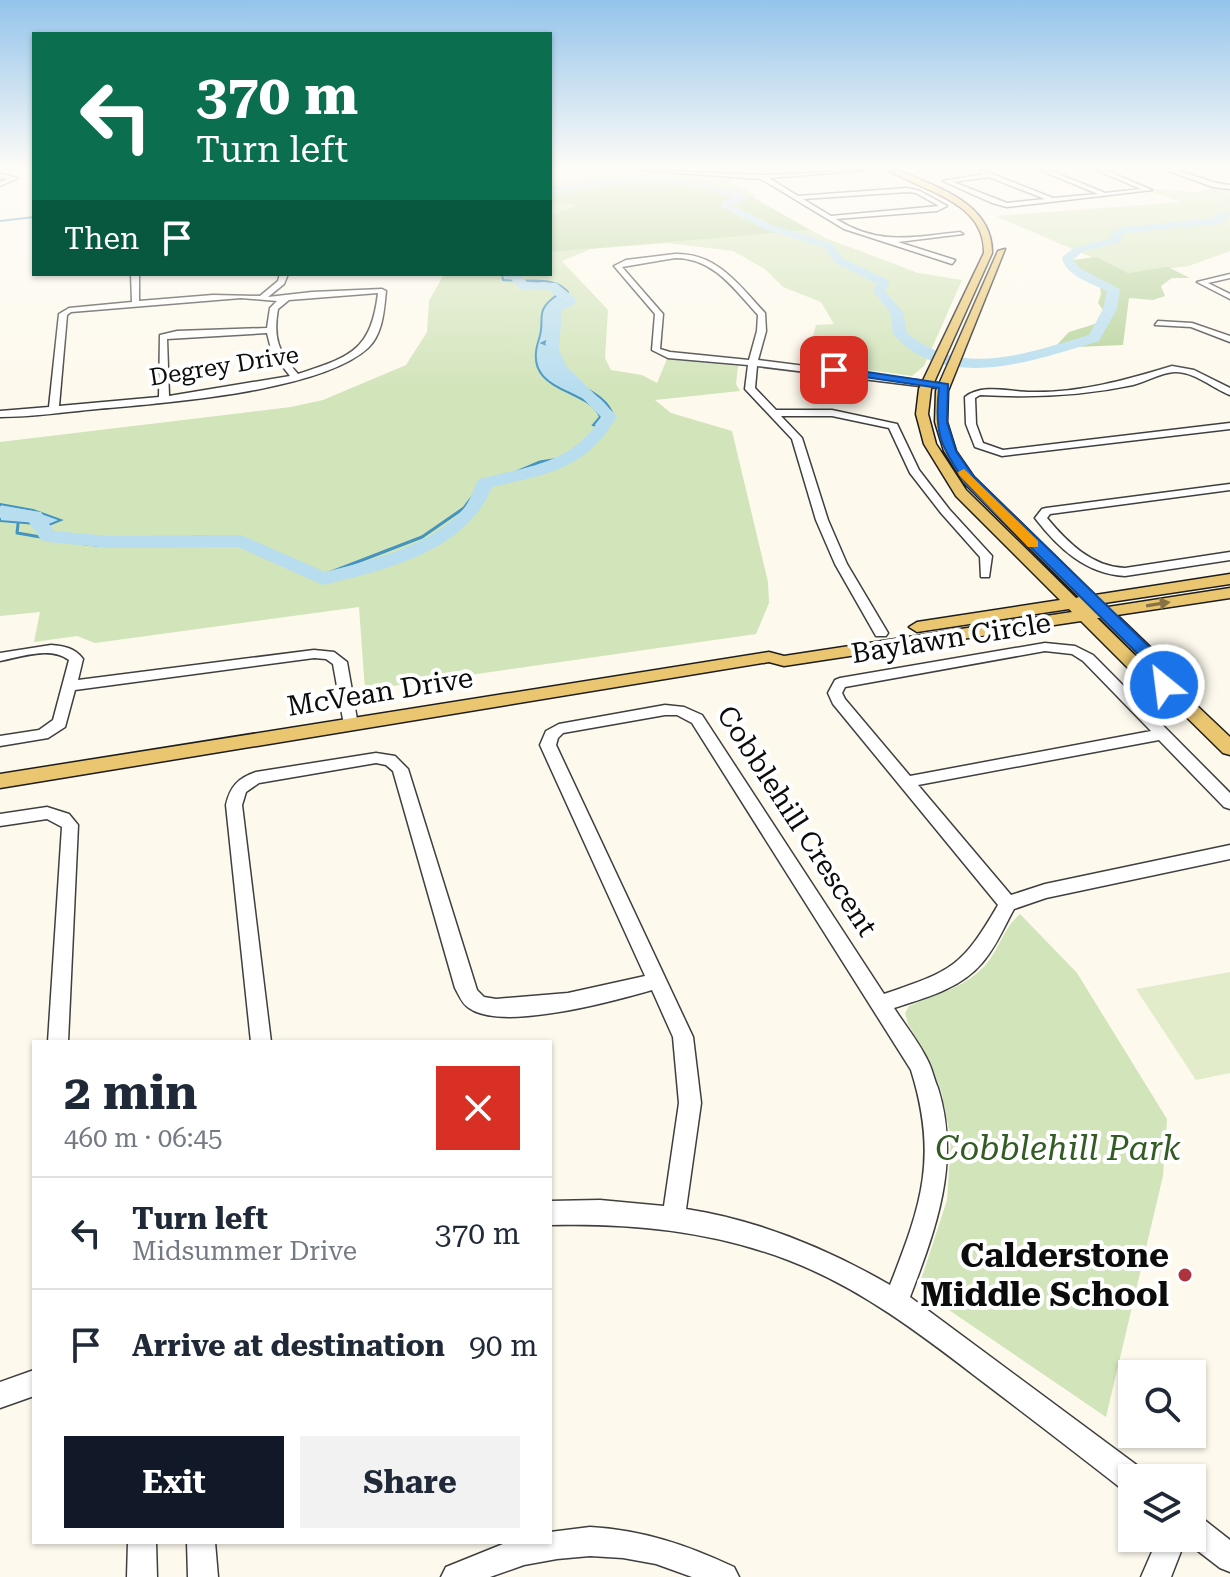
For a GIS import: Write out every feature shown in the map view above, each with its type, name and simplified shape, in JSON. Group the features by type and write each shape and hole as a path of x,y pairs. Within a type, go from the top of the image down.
{"main road":[{"path":"989,244 988,253 953,327 943,376 941,422 958,464 1089,608 1147,677 1164,685 1230,748"},
{"path":"1002,244 999,261 968,331 943,376 927,384 922,405 924,427 949,477 993,526 1073,603"},
{"name":"McVean Drive","path":"769,657 784,661 1089,608 1230,579"},
{"path":"1089,608 1106,613 1230,593"},
{"name":"McVean Drive","path":"0,781 769,657 782,649 881,633 1073,603 1089,608"},
{"path":"1106,613 1165,671 1164,685"}],"street":[{"path":"892,244 952,262"},
{"path":"881,633 841,564 822,520 797,438 750,389 751,361 764,318 717,269 702,259 687,257 626,262 618,266 659,314 656,350 659,353 751,361 927,384"},
{"path":"135,276 135,301"},
{"path":"1230,276 1201,282 1230,297"},
{"path":"282,278 287,295 274,308 271,345 277,358 296,377"},
{"path":"274,308 267,295 282,278"},
{"name":"Degrey Drive","path":"0,414 54,409 164,398 255,387 329,367 354,356 366,345 376,328 382,291 81,306 63,314 54,409"},
{"path":"1158,323 1192,325 1230,339"},
{"path":"164,398 163,337 270,330"},
{"path":"1230,392 1191,372 1172,369 1134,382 1078,391 1024,395 978,392 970,397 969,411 979,445 1002,453 1230,426"},
{"path":"775,413 832,413 893,426 914,471 986,556 985,574"},
{"path":"1230,487 1046,511 1041,518 1091,564 1108,571 1125,572 1230,556"},
{"name":"Baylawn Circle","path":"1008,904 838,701 835,693 840,683 1058,646 1075,650 1088,658 1230,803"},
{"path":"0,657 55,650 69,652 76,659 60,723 53,730 0,741"},
{"path":"69,686 314,654 329,655 340,662 351,725"},
{"name":"Cobblehill Crescent","path":"674,1216 690,1103 683,1037 548,745 551,735 559,729 679,710 697,719 882,1003 920,1066 930,1093 939,1140 933,1200 896,1301"},
{"path":"906,782 1162,734"},
{"path":"261,1040 234,805 237,793 242,785 256,778 370,759 390,760 400,769 465,988 480,1005 502,1009 594,998 658,980"},
{"path":"0,820 48,813 63,818 70,825 58,1040"},
{"path":"882,1003 950,978 964,969 982,949 1008,904 1045,891 1230,852"},
{"path":"552,1213 610,1211 674,1216 739,1230 823,1262 896,1301 1118,1468"},
{"path":"0,1395 32,1384"},
{"path":"1206,1539 1230,1558"},
{"path":"456,1577 498,1557 533,1547 589,1541 630,1545 684,1558 724,1577"},
{"path":"142,1544 142,1577"},
{"path":"201,1544 203,1577"},
{"path":"1156,1577 1166,1552"}],"green space":[{"path":"552,244 659,244 591,249 562,261 608,310 605,358 611,370 642,375 657,383 667,359 738,366 736,384 740,391 655,400 671,413 732,431 768,582 769,603 756,634 365,690 359,607 95,643 77,636 34,642 40,612 0,616 0,442 291,407 323,400 406,365 427,332 429,301 443,276 552,276"},
{"path":"552,244 649,244 552,252"},
{"path":"672,244 840,244 918,273 962,280 924,366 912,376 807,361 816,325 834,324 821,302 783,287 765,269 733,251"},
{"path":"1060,244 1230,244 1230,251 1189,266 1128,273"},
{"path":"1096,257 1128,273 1168,267 1190,278 1172,278 1161,286 1165,296 1153,300 1129,298 1123,345 1054,348 1069,332 1098,323 1105,313 1098,303 1100,287 1069,267 1073,260"},
{"name":"Cobblehill Park","path":"1020,914 1077,973 1167,1119 1163,1176 1106,1417 921,1291 920,1283 947,1200 951,1140 941,1090 905,1013 909,1006 951,989 980,971"},
{"path":"1230,972 1230,1073 1196,1080 1136,989"}],"water":[{"path":"502,276 510,276 551,282 568,292 551,314 551,339 542,343 549,346 551,359 558,369 608,406 614,417 607,426 601,428 593,425 600,417 593,407 547,380 539,370 536,357 543,311 557,295 557,290 536,282 503,280"},
{"path":"0,504 33,510 61,520 49,525 0,521"}],"waterway":[{"path":"821,244 829,246 838,260 884,283 879,291 897,312 900,334 920,351 943,360 968,364 1020,358 1094,338 1110,309 1114,289 1077,272 1066,259 1078,250 1103,244"},
{"path":"0,512 34,516 48,536 110,542 241,541 323,579 402,555 457,525 471,511 485,483 540,470 573,457 587,447 609,416 560,368 552,350 556,308 570,301 552,286 524,286 514,276"},
{"path":"18,524 17,533 96,545 196,537 230,540 300,570 326,574 422,537 464,508 479,488 540,462 572,457 601,428"}],"slow traffic":[{"path":"964,472 1033,544"}],"place":[{"name":"Calderstone Middle School","path":"1185,1275"}],"route":[{"path":"834,370 944,386 940,402 941,422 950,451 969,480 1165,671 1164,685"}]}
